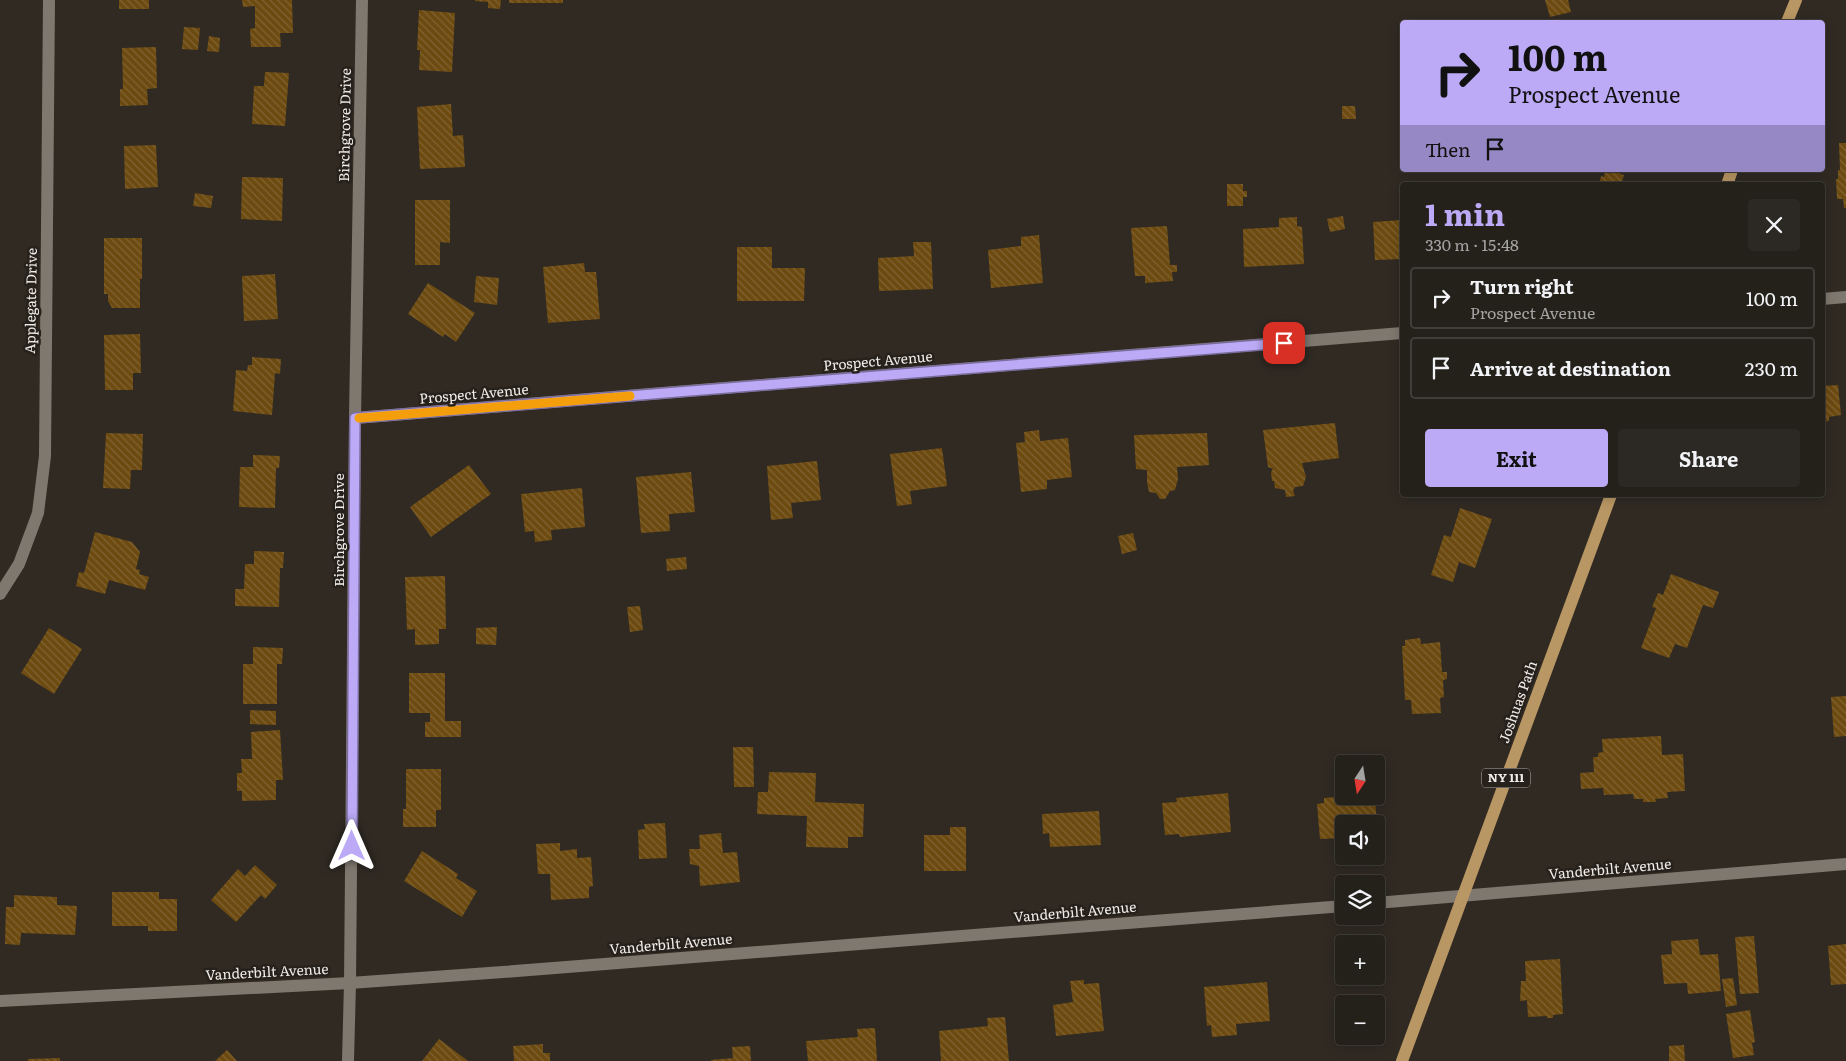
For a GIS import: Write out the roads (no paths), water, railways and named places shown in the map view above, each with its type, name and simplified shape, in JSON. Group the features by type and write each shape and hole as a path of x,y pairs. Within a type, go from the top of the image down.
{"main road":[{"path":"1788,20 1796,0"},
{"name":"Joshuas Path","path":"1402,1061 1610,497"}],"street":[{"name":"Applegate Drive","path":"0,594 19,564 38,513 45,456 50,0"},
{"name":"Birchgrove Drive","path":"348,1061 362,0"},
{"path":"1825,299 1846,298"},
{"name":"Prospect Avenue","path":"355,418 1400,333"},
{"name":"Vanderbilt Avenue","path":"1385,902 1846,864"},
{"name":"Vanderbilt Avenue","path":"0,1001 533,970 1335,907"}]}
